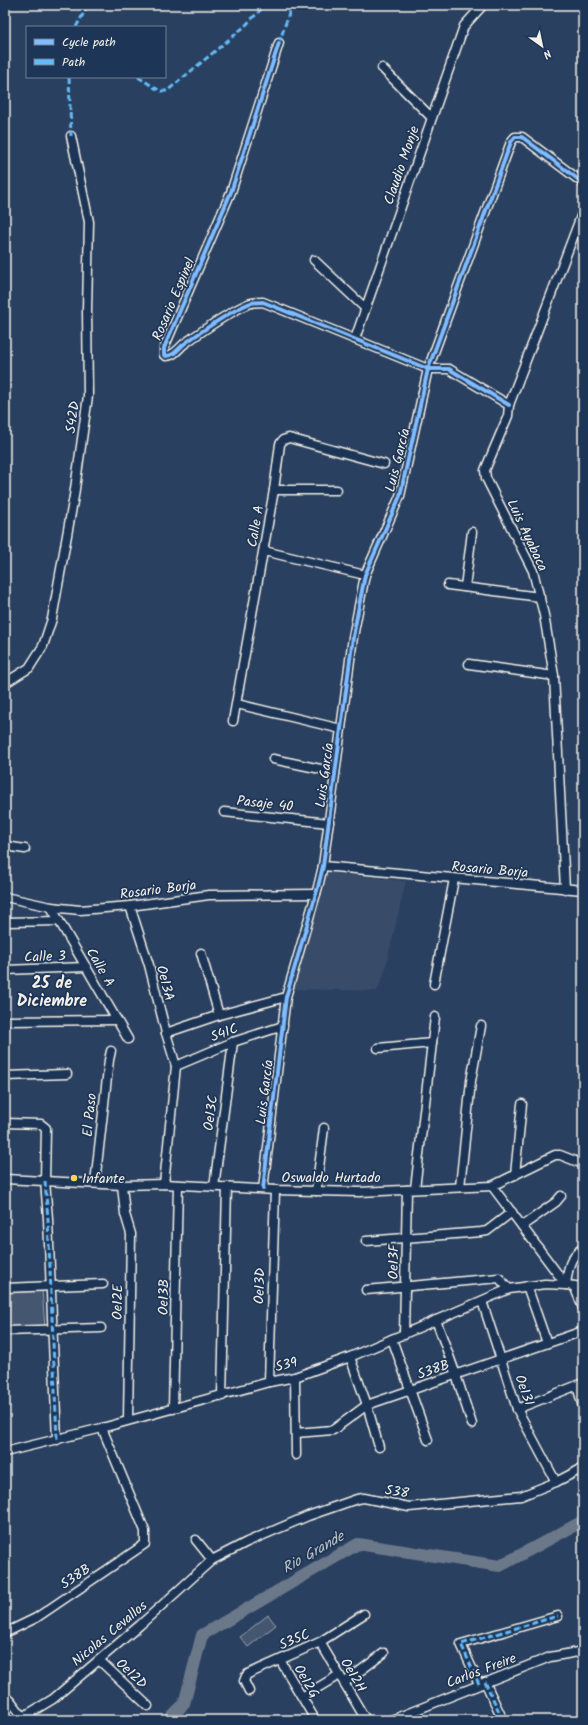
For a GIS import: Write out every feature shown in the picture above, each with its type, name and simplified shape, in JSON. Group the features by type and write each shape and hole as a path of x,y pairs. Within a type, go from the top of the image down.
{"street":[{"name":"Claudio Monje","path":"355,339 431,117 464,26 483,5"},
{"name":"Rosario Espinel","path":"279,43 231,192 164,352 166,356 172,355 183,345 214,324 248,304 263,302 428,369"},
{"path":"382,68 431,117"},
{"name":"S42D","path":"5,683 29,668 43,646 52,619 74,496 88,396 87,310 89,222 71,136"},
{"name":"Luis García","path":"264,1189 286,997 323,866 353,637 365,575 400,496 428,369 511,142 515,137 522,137 583,183"},
{"name":"Luis Ayabaca","path":"565,889 554,676 540,596 533,571 486,478 485,470 508,416 509,405 583,211"},
{"path":"314,260 365,308"},
{"path":"428,369 449,369 509,405"},
{"name":"Calle A","path":"233,721 264,551 280,444 283,440 288,438 384,464"},
{"path":"274,490 337,490"},
{"path":"465,587 472,532"},
{"path":"264,551 365,575"},
{"path":"448,585 540,596"},
{"path":"469,664 554,676"},
{"path":"237,704 341,729"},
{"path":"273,759 335,772"},
{"name":"Pasaje 40","path":"224,812 328,823"},
{"path":"5,846 25,848"},
{"name":"Rosario Borja","path":"323,866 583,890"},
{"path":"434,984 454,879"},
{"name":"Rosario Borja","path":"5,897 51,907 80,910 130,906 209,895 316,894"},
{"name":"Oe13A","path":"130,906 149,965 176,1066"},
{"name":"Calle A","path":"51,907 128,1039"},
{"path":"5,922 59,921"},
{"path":"200,952 219,1015"},
{"name":"Calle 3","path":"5,970 86,967"},
{"path":"166,1033 219,1015 286,997"},
{"name":"Oe13F","path":"404,1335 406,1237 411,1189 435,1017"},
{"path":"5,1021 117,1020"},
{"name":"S41C","path":"176,1066 233,1042 283,1026"},
{"path":"460,1187 471,1081 481,1026"},
{"name":"Oe13C","path":"214,1187 233,1042"},
{"path":"378,1048 432,1043"},
{"name":"El Paso","path":"95,1183 111,1051"},
{"path":"164,1184 176,1066"},
{"path":"5,1076 67,1074"},
{"path":"515,1175 522,1104"},
{"path":"5,1123 41,1124 46,1128 45,1181 57,1440"},
{"path":"316,1191 324,1128"},
{"path":"583,1164 560,1155 555,1155 492,1186 570,1285 583,1308"},
{"name":"Oswaldo Hurtado","path":"5,1179 122,1185 164,1184 275,1190 359,1192 492,1186"},
{"name":"Oe12E","path":"122,1185 125,1214 131,1234 128,1420"},
{"name":"Oe13B","path":"173,1409 178,1185"},
{"path":"222,1396 227,1187"},
{"name":"Oe13D","path":"269,1382 275,1190"},
{"path":"522,1226 556,1202 561,1196"},
{"path":"366,1241 487,1231 512,1212"},
{"path":"570,1285 568,1268 573,1256 583,1248"},
{"path":"366,1290 499,1278 509,1289"},
{"path":"5,1288 103,1284"},
{"name":"S39","path":"5,1452 57,1440 269,1382 295,1377 404,1335 509,1289 545,1284 570,1285"},
{"path":"570,1285 583,1287"},
{"path":"527,1286 547,1343"},
{"name":"Oe13I","path":"482,1301 517,1409 556,1482"},
{"path":"436,1320 456,1374 472,1424"},
{"path":"5,1331 101,1328"},
{"name":"S38B","path":"296,1433 333,1430 367,1405 583,1331"},
{"path":"392,1339 428,1440"},
{"path":"350,1357 367,1405 379,1447"},
{"path":"295,1377 296,1455"},
{"path":"517,1409 580,1384 583,1407"},
{"name":"S38B","path":"6,1630 36,1618 145,1544 145,1531 102,1428"},
{"name":"S38","path":"212,1560 247,1542 308,1516 357,1499 364,1498 409,1507 521,1496 556,1482 583,1468"},
{"path":"196,1540 212,1560"},
{"name":"Nicolas Cevallos","path":"21,1719 53,1699 140,1625 212,1560"},
{"name":"S35C","path":"249,1690 244,1681 246,1676 320,1642 364,1614"},
{"path":"504,1720 461,1644 558,1616"},
{"name":"Oe12H","path":"320,1642 366,1720"},
{"name":"Carlos Freire","path":"391,1720 550,1657 583,1651"},
{"path":"344,1683 384,1653"},
{"name":"Oe12D","path":"99,1660 148,1706"},
{"name":"Oe12G","path":"280,1660 312,1716"},
{"path":"302,1697 339,1675"},
{"path":"10,1700 21,1719"}],"shaded area":[{"path":"325,872 406,881 384,974 377,991 291,989"},
{"path":"42,1289 45,1328 5,1329 5,1290"},
{"path":"268,1615 276,1625 248,1647 240,1637"}],"waterway":[{"name":"Rio Grande","path":"168,1720 184,1704 202,1635 358,1544 500,1566 583,1521"}],"marked path":[{"path":"77,26 86,9 86,5"},
{"path":"140,78 160,91 167,91 244,27 265,5"},
{"path":"279,43 292,5"},
{"path":"69,78 71,136"},
{"path":"45,1181 48,1219 57,1440"},
{"path":"479,1684 461,1644 558,1616"},
{"path":"485,1682 503,1720"}],"cycle path":[{"path":"279,43 231,192 164,348 164,355 166,356 174,354 184,344 232,312 250,303 263,302 428,369 511,142 515,137 522,137 583,183"},
{"path":"263,1189 286,997 323,866 353,637 365,575 400,496 428,369 449,369 509,405"}],"place":[{"name":"Infante","path":"74,1178"}],"district":[{"name":"25 de Diciembre","path":"52,991"}]}
